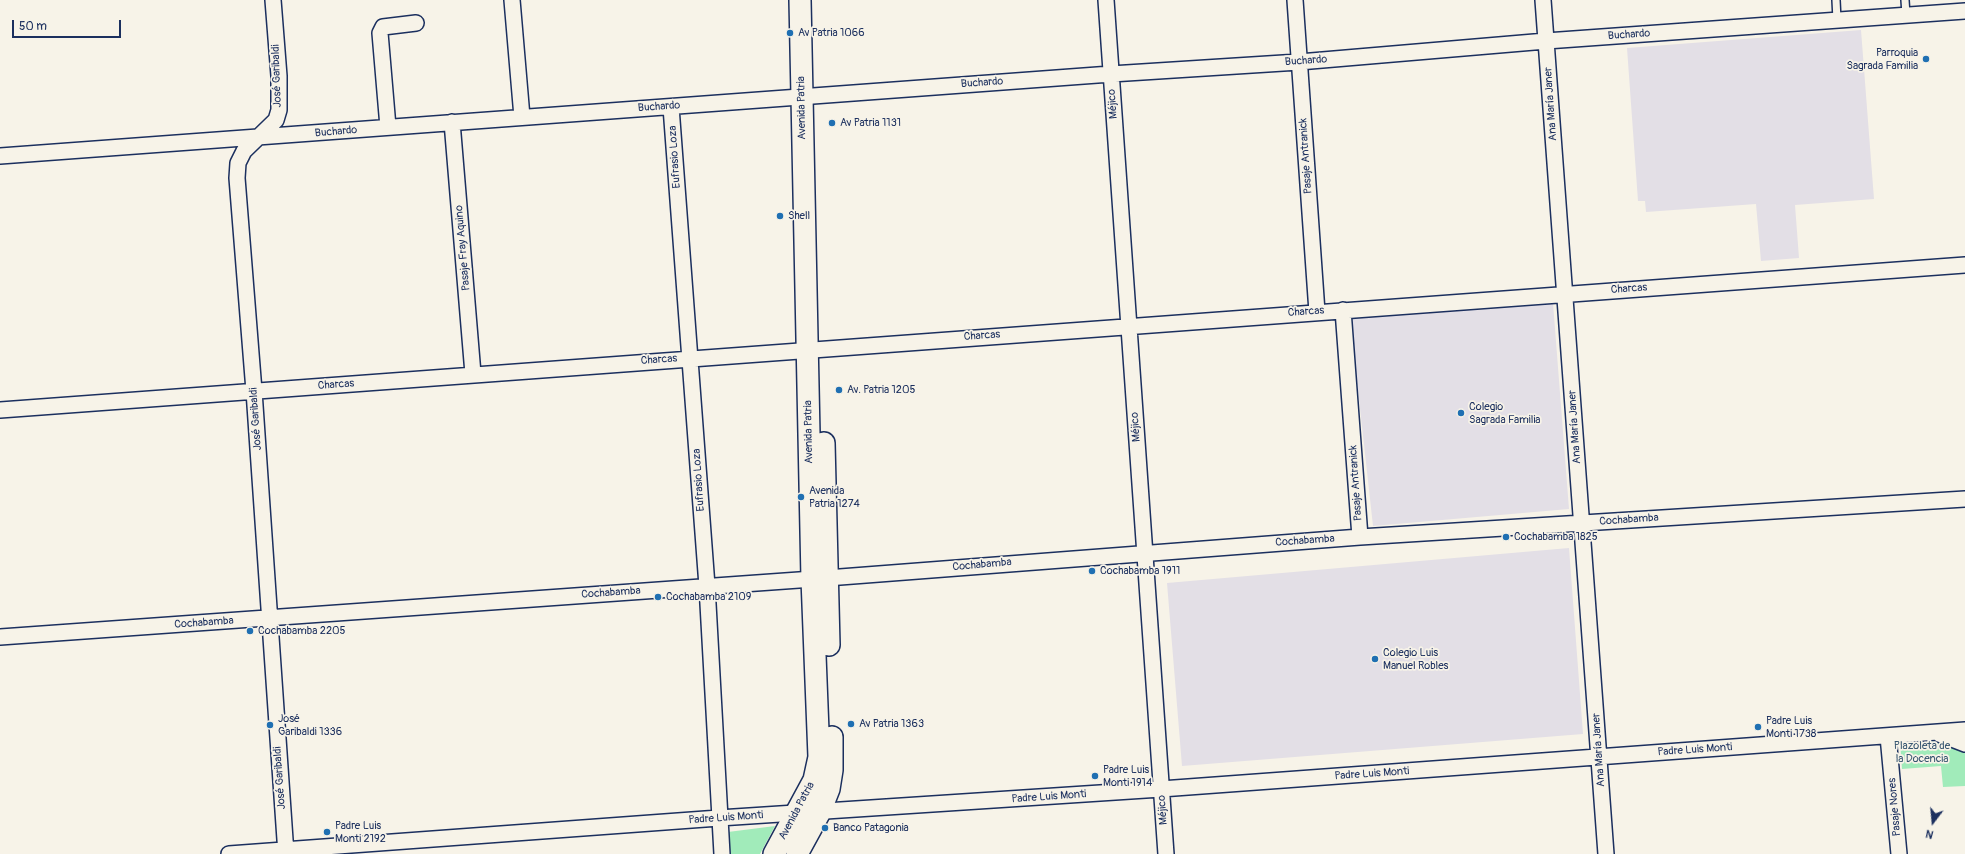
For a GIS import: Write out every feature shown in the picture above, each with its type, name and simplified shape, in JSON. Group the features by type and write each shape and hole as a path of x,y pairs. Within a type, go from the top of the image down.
{"main road":[{"name":"Avenida Patria","path":"800,0 809,96"},
{"name":"Avenida Patria","path":"774,854 814,780 819,757 820,578 809,96 813,0"},
{"name":"Avenida Patria","path":"796,854 820,812 829,789 832,770 820,578"}],"street":[{"name":"José Garibaldi","path":"273,0 279,76 279,110 276,120 244,151 238,163 237,178 254,391 286,852"},
{"path":"512,0 522,117"},
{"name":"Méjico","path":"1106,0 1166,854"},
{"name":"Pasaje Antranick","path":"1295,0 1317,312"},
{"name":"Ana María Janer","path":"1543,0 1606,854"},
{"name":"Buchardo","path":"0,156 1111,74 1299,62 1546,41 1965,11"},
{"path":"388,127 380,33 383,27 416,23"},
{"name":"Eufrasio Loza","path":"671,107 708,586 722,854"},
{"name":"Pasaje Fray Aquino","path":"452,122 473,374"},
{"name":"Charcas","path":"0,410 1965,264"},
{"name":"Pasaje Antranick","path":"1343,310 1360,537"},
{"name":"Cochabamba","path":"0,637 820,578 1144,552 1965,499"},
{"name":"Padre Luis Monti","path":"229,854 286,852 719,818 1161,789 1965,730"},
{"path":"1934,732 1965,744"},
{"name":"Pasaje Nores","path":"1888,736 1899,854"}],"lane":[{"path":"1836,0 1837,20"},
{"path":"1905,0 1906,15"}],"shaded area":[{"path":"1861,30 1874,199 1795,205 1799,258 1761,261 1756,204 1646,212 1645,201 1638,201 1627,48"},
{"name":"Colegio Sagrada Familia","path":"1553,303 1569,509 1373,526 1350,318"},
{"name":"Colegio Luis Manuel Robles","path":"1569,548 1583,734 1182,766 1167,583"}],"green space":[{"name":"Plazoleta de la Docencia","path":"1933,736 1965,748 1965,786 1943,787 1941,766 1902,769 1900,741"},
{"path":"775,826 760,854 730,854 728,832"}],"place":[{"name":"Av Patria 1066","path":"790,33"},
{"name":"Parroquia Sagrada Familia","path":"1926,59"},
{"name":"Av Patria 1131","path":"832,123"},
{"name":"Shell","path":"780,216"},
{"name":"Av. Patria 1205","path":"839,390"},
{"name":"Colegio Sagrada Familia","path":"1461,413"},
{"name":"Avenida Patria 1274","path":"801,497"},
{"name":"Cochabamba 1825","path":"1506,537"},
{"name":"Cochabamba 1911","path":"1092,571"},
{"name":"Cochabamba 2109","path":"658,597"},
{"name":"Cochabamba 2205","path":"250,631"},
{"name":"Colegio Luis Manuel Robles","path":"1375,659"},
{"name":"Av Patria 1363","path":"851,724"},
{"name":"José Garibaldi 1336","path":"270,725"},
{"name":"Padre Luis Monti 1738","path":"1758,727"},
{"name":"Padre Luis Monti 1914","path":"1095,776"},
{"name":"Banco Patagonia","path":"825,828"},
{"name":"Padre Luis Monti 2192","path":"327,832"}]}
